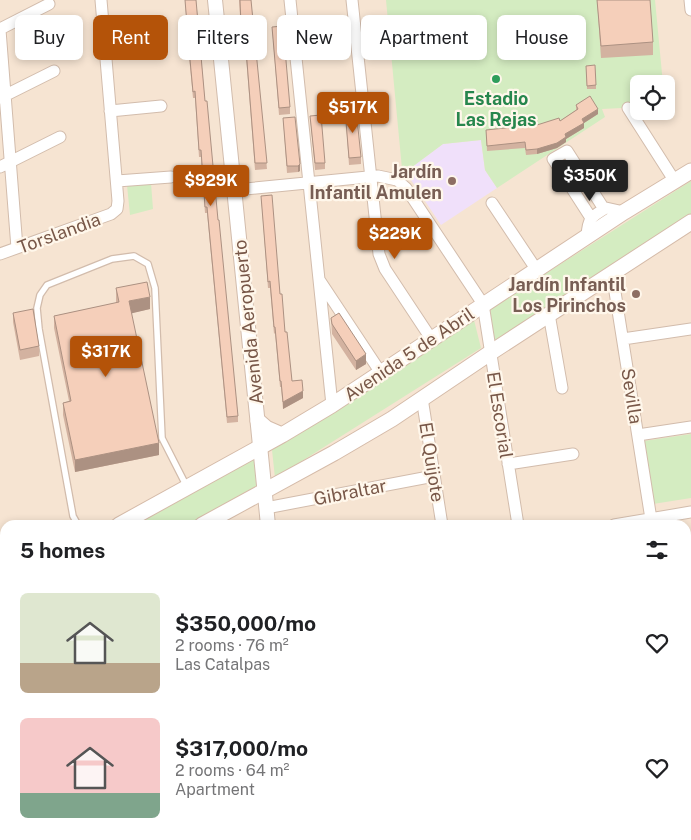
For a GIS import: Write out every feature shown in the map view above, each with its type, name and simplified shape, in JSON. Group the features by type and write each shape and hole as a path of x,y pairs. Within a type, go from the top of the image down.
{"main road":[{"name":"Avenida 5 de Abril","path":"128,520 282,435 332,405 586,236 691,171"},
{"path":"211,520 334,454 691,222"},
{"path":"258,421 266,428 282,435"}],"street":[{"path":"102,0 103,15"},
{"name":"Avenida Aeropuerto","path":"215,0 267,520"},
{"path":"290,0 332,405"},
{"path":"352,0 381,261 432,340"},
{"path":"690,0 691,10"},
{"path":"17,248 11,162 3,97 0,30 49,4"},
{"path":"106,60 117,181 171,177"},
{"path":"3,97 54,71"},
{"path":"110,111 161,106"},
{"path":"628,108 674,180"},
{"path":"0,167 60,137"},
{"path":"591,218 553,159 567,151 604,209"},
{"path":"234,190 371,176 397,180 406,188 483,304"},
{"name":"Torslandia","path":"0,254 111,214 117,209 117,181"},
{"path":"492,203 536,269"},
{"path":"586,236 587,225 591,218 604,209 610,208 624,212"},
{"name":"Sevilla","path":"612,273 638,435 656,520"},
{"path":"319,280 382,373"},
{"name":"El Escorial","path":"483,304 517,520"},
{"path":"549,314 562,388"},
{"path":"623,339 691,328"},
{"name":"El Quijote","path":"422,398 441,520"},
{"path":"638,435 691,427"},
{"path":"508,464 572,454"},
{"name":"Gibraltar","path":"266,508 434,476"},
{"path":"656,520 691,512"}],"lane":[{"path":"75,520 71,506 39,329 37,308 40,295 47,285 112,259 134,256 148,264 155,288 162,438 187,487"}],"shaded area":[{"path":"0,0 691,0 691,520 0,520"},
{"name":"Jardín Infantil Amulen","path":"481,140 485,170 497,188 441,225 407,174 408,170 443,144"}],"green space":[{"name":"Estadio Las Rejas","path":"386,0 655,0 662,75 630,75 630,103 622,108 602,109 605,117 497,188 485,170 481,140 443,144 408,170 402,169 392,60 487,60 487,15 387,15"},
{"path":"691,181 691,216 494,342 490,309"},
{"path":"151,183 153,209 130,215 127,185"},
{"path":"474,320 481,348 275,478 272,450"},
{"path":"691,434 691,498 653,504 644,441"},
{"path":"255,456 256,486 196,520 140,520"}],"building":[{"path":"185,0 196,0 197,15 186,15"},
{"path":"240,0 251,0 252,15 241,15"},
{"path":"597,0 650,0 653,42 601,46"},
{"path":"272,27 277,27 277,60 286,60 290,107 279,108"},
{"path":"190,60 201,60 238,416 227,417 207,207 205,207 201,150 199,150 195,91 193,92"},
{"path":"247,60 257,60 267,163 255,163"},
{"path":"595,65 596,85 587,86 586,66"},
{"path":"590,96 598,109 582,119 584,123 565,134 566,137 557,143 526,150 525,142 487,146 486,130 515,127 514,119 530,118 530,120 537,120 537,125 559,118 560,121 578,109 576,105"},
{"path":"356,109 361,157 349,158 345,110"},
{"path":"321,115 325,163 315,163 310,116"},
{"path":"295,117 300,164 298,166 287,166 283,118"},
{"path":"272,195 280,294 282,294 292,381 302,380 303,391 283,402 270,281 268,282 261,196"},
{"path":"147,282 150,297 129,301 159,443 75,460 63,403 71,401 54,316 119,302 116,288"},
{"path":"33,309 39,346 20,350 13,313"},
{"path":"339,313 366,354 356,361 332,324 331,318"}],"place":[{"name":"Estadio Las Rejas","path":"496,79"},
{"name":"Jardín Infantil Amulen","path":"452,181"},
{"name":"Jardín Infantil Los Pirinchos","path":"636,294"}]}
